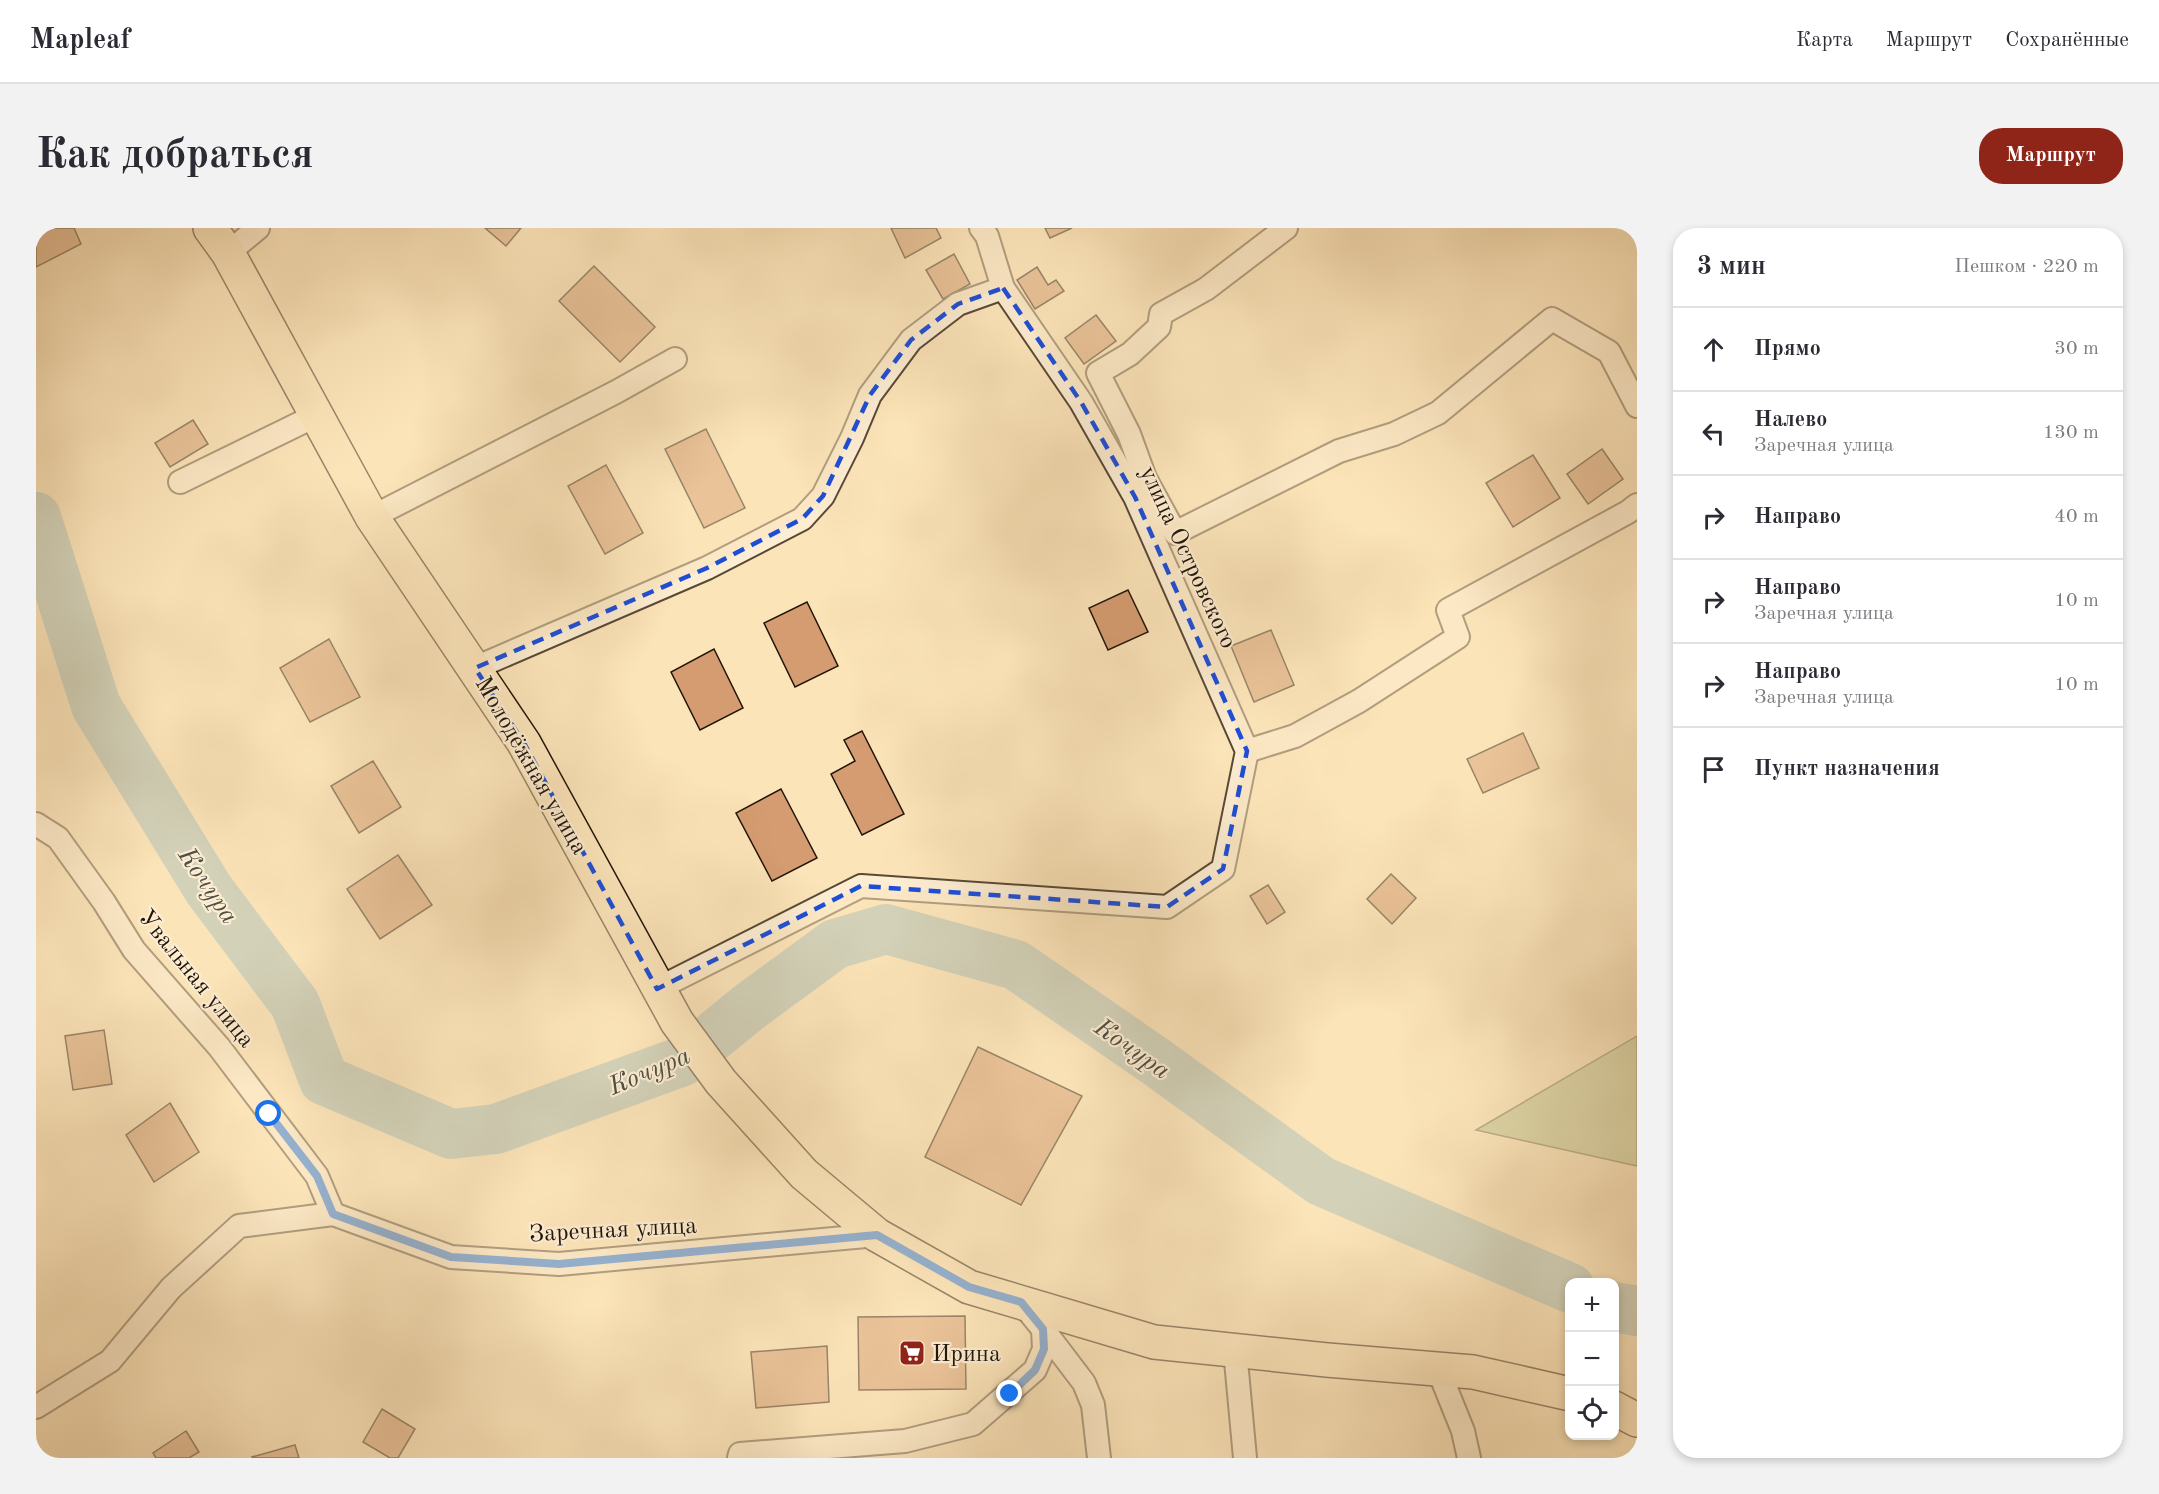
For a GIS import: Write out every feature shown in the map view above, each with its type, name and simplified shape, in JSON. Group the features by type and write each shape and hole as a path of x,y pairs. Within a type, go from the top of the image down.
{"main road":[{"name":"Молодёжная улица","path":"219,240 372,518 524,743 677,1022 721,1082 804,1174 877,1235 969,1287 1154,1342 1473,1372 1565,1393"},
{"path":"1619,1411 1637,1420"}],"street":[{"path":"219,240 258,228"},
{"name":"улица Островского","path":"981,228 987,236 1003,288 1081,402 1136,497 1247,751"},
{"path":"1286,228 1206,289 1161,314 1159,327 1130,354 1098,373 1129,434 1145,478 1175,533 1339,451 1394,434 1438,413 1552,318 1609,352 1637,406"},
{"path":"475,668 707,567 802,519 823,496 852,438 870,394 911,340 958,304 1003,288"},
{"path":"372,518 616,392 675,359"},
{"path":"180,482 317,415"},
{"path":"657,989 861,886 1167,907 1223,869 1247,751 1295,736 1359,702 1458,637 1448,610 1637,505"},
{"name":"Увальная улица","path":"36,824 58,838 104,902 134,950 219,1047 317,1176 333,1214"},
{"name":"Заречная улица","path":"36,1407 111,1361 171,1288 239,1226 333,1214 451,1257 559,1264 877,1235"},
{"path":"1021,1302 1084,1383 1093,1405 1099,1458"},
{"path":"739,1458 740,1454 905,1441 973,1424 1035,1370 1044,1349 1043,1329"},
{"path":"1234,1350 1245,1458"},
{"path":"1438,1369 1463,1431 1469,1458"}],"highlighted area":[{"path":"1003,288 1081,402 1135,497 1247,751 1223,869 1167,907 861,886 657,989 524,743 475,668 707,568 802,519 823,496 870,395 911,340 958,304"}],"green space":[{"path":"1637,1036 1637,1166 1476,1130"}],"building":[{"path":"36,228 74,228 81,244 36,267"},
{"path":"485,228 521,228 506,246"},
{"path":"891,228 936,228 941,238 905,258"},
{"path":"1045,228 1072,228 1050,238"},
{"path":"954,254 970,284 943,299 926,270"},
{"path":"594,266 655,327 620,362 559,301"},
{"path":"1037,267 1048,285 1056,280 1064,291 1035,309 1017,280"},
{"path":"1096,315 1116,341 1084,364 1065,338"},
{"path":"193,420 208,444 170,467 155,443"},
{"path":"706,429 745,508 704,528 665,449"},
{"path":"1602,449 1623,479 1588,504 1567,474"},
{"path":"1533,455 1560,498 1513,527 1486,483"},
{"path":"606,465 643,533 605,554 568,486"},
{"path":"1128,590 1148,632 1108,650 1089,608"},
{"path":"807,602 838,666 795,687 764,623"},
{"path":"1271,630 1294,685 1254,702 1231,646"},
{"path":"329,639 360,697 310,722 280,668"},
{"path":"714,649 743,708 700,730 671,672"},
{"path":"862,731 904,814 862,835 831,774 855,761 844,740"},
{"path":"1523,733 1539,768 1483,793 1467,759"},
{"path":"373,761 401,807 359,833 331,786"},
{"path":"781,789 817,858 772,881 736,813"},
{"path":"398,855 432,905 380,939 347,889"},
{"path":"1391,874 1416,898 1392,924 1367,899"},
{"path":"1268,885 1285,912 1267,924 1250,896"},
{"path":"104,1030 112,1084 73,1090 65,1036"},
{"path":"978,1047 1082,1096 1021,1205 925,1157"},
{"path":"170,1103 199,1152 154,1182 126,1135"},
{"name":"Ирина","path":"965,1316 966,1389 859,1390 858,1317"},
{"path":"827,1346 829,1402 756,1408 751,1352"},
{"path":"382,1409 415,1429 398,1458 390,1458 363,1442"},
{"path":"186,1431 199,1452 189,1458 156,1458 153,1453"},
{"path":"295,1445 299,1458 252,1457"}],"waterway":[{"name":"Кочура","path":"36,517 96,706 209,890 295,1004 324,1080 451,1134 496,1129 683,1061 749,1007 835,944 886,929 1016,965 1155,1061 1321,1181 1565,1286"},
{"name":"Кочура","path":"1619,1308 1637,1311"}],"place":[{"name":"Ирина","path":"912,1353"}],"route":[{"path":"269,1114 317,1176 333,1214 451,1257 559,1264 877,1235 969,1287 1021,1302 1043,1329 1044,1349 1035,1370 1010,1394"}]}
